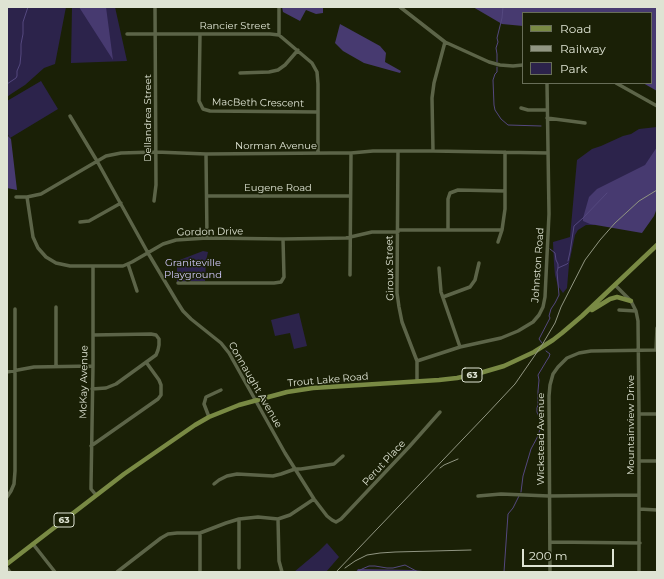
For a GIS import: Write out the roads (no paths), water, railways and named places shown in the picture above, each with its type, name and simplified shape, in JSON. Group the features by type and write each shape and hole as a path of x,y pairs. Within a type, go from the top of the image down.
{"main road":[{"name":"Trout Lake Road","path":"7,564 124,474 209,417 240,405 287,392 313,388 457,378 504,366 543,346 562,333 657,245"},
{"path":"582,316 610,299 617,297 631,301"}],"street":[{"name":"Dellandrea Street","path":"154,201 156,185 155,7"},
{"path":"279,7 279,35"},
{"path":"400,7 444,42 489,62 500,65 522,65"},
{"name":"Rancier Street","path":"127,34 279,35 312,63 317,72 318,153"},
{"name":"MacBeth Crescent","path":"200,34 199,102 202,109 210,111 318,112"},
{"path":"433,151 432,98 444,42"},
{"path":"240,73 269,72 278,70 285,65 298,50"},
{"name":"Johnston Road","path":"417,361 460,347 501,338 518,331 534,322 543,307 546,287 549,214 547,84"},
{"path":"618,84 657,106"},
{"path":"521,108 528,110 547,110"},
{"name":"Connaught Avenue","path":"70,116 183,311 221,343 229,352 295,469 314,499 327,516 337,522"},
{"path":"548,118 585,123"},
{"name":"Giroux Street","path":"398,151 397,293 402,322 417,361 417,381"},
{"name":"Norman Avenue","path":"16,197 27,197 41,194 106,156 121,153 156,152 206,154 433,151 548,153"},
{"path":"498,242 502,230 505,209 505,152"},
{"path":"350,275 351,153"},
{"path":"206,154 207,238"},
{"path":"448,229 448,199 450,193 458,190 505,191"},
{"name":"Eugene Road","path":"207,196 350,196"},
{"name":"Gordon Drive","path":"27,197 33,237 38,248 56,263 70,266 93,267 128,264 169,241 182,239 346,238 372,232 448,229 502,230"},
{"path":"80,222 89,221 121,203"},
{"path":"178,283 281,282 284,277 283,239"},
{"path":"443,297 470,287 475,280 479,263"},
{"path":"128,264 137,291"},
{"name":"McKay Avenue","path":"93,267 91,486 96,495"},
{"path":"439,268 441,292 460,347"},
{"name":"Mountainview Drive","path":"615,285 631,301 636,311 638,321 639,572"},
{"path":"56,307 56,366"},
{"path":"7,497 14,484 15,471 15,309"},
{"path":"619,310 636,311"},
{"path":"656,350 657,328"},
{"path":"92,389 106,388 116,384 156,355 159,345 159,340 156,335 151,334 93,334"},
{"name":"Wickstead Avenue","path":"550,572 549,396 553,374 567,358 579,353 591,351 656,350"},
{"path":"91,446 158,399 161,395 162,390 159,380 146,362"},
{"path":"7,372 34,367 93,366"},
{"path":"209,417 204,404 206,397 220,390"},
{"name":"Perut Place","path":"337,522 409,447 440,412"},
{"path":"639,414 657,414"},
{"path":"214,484 227,476 238,474 273,476 295,469 334,464 343,456"},
{"path":"639,461 657,461"},
{"path":"478,496 501,494 549,496 639,494"},
{"path":"117,572 168,534 200,534 226,522 239,519 258,517 278,519 290,515 314,499"},
{"path":"639,509 657,510"},
{"path":"239,519 239,568"},
{"path":"278,519 278,561 282,572"},
{"path":"200,534 200,572"},
{"path":"550,542 640,543"},
{"path":"33,544 55,572"},
{"path":"7,568 10,572"}],"waterway":[{"path":"7,84 17,76 17,71 20,64 23,22 28,7"},
{"path":"497,62 497,38 503,7"},
{"path":"497,67 497,72 493,80 494,105 495,110 501,119 508,125 541,126"},
{"path":"568,261 574,226 607,193"},
{"path":"542,343 539,339 550,318 549,316 551,309 559,295 557,272 558,264 555,253 550,249"},
{"path":"558,268 568,263"},
{"path":"521,492 523,476 531,449 540,429 540,420 537,412 538,375 549,357 550,354 546,351"},
{"path":"504,572 508,514 519,496"},
{"path":"357,572 369,566 393,568 405,565 418,572"}],"railway":[{"path":"336,572 515,384 555,323 561,307 585,260 615,223 639,201 657,190"},
{"path":"440,468 458,459"},
{"path":"345,568 367,555 380,553 471,550"}],"park label":[{"name":"Graniteville Playground","path":"193,268"}]}
